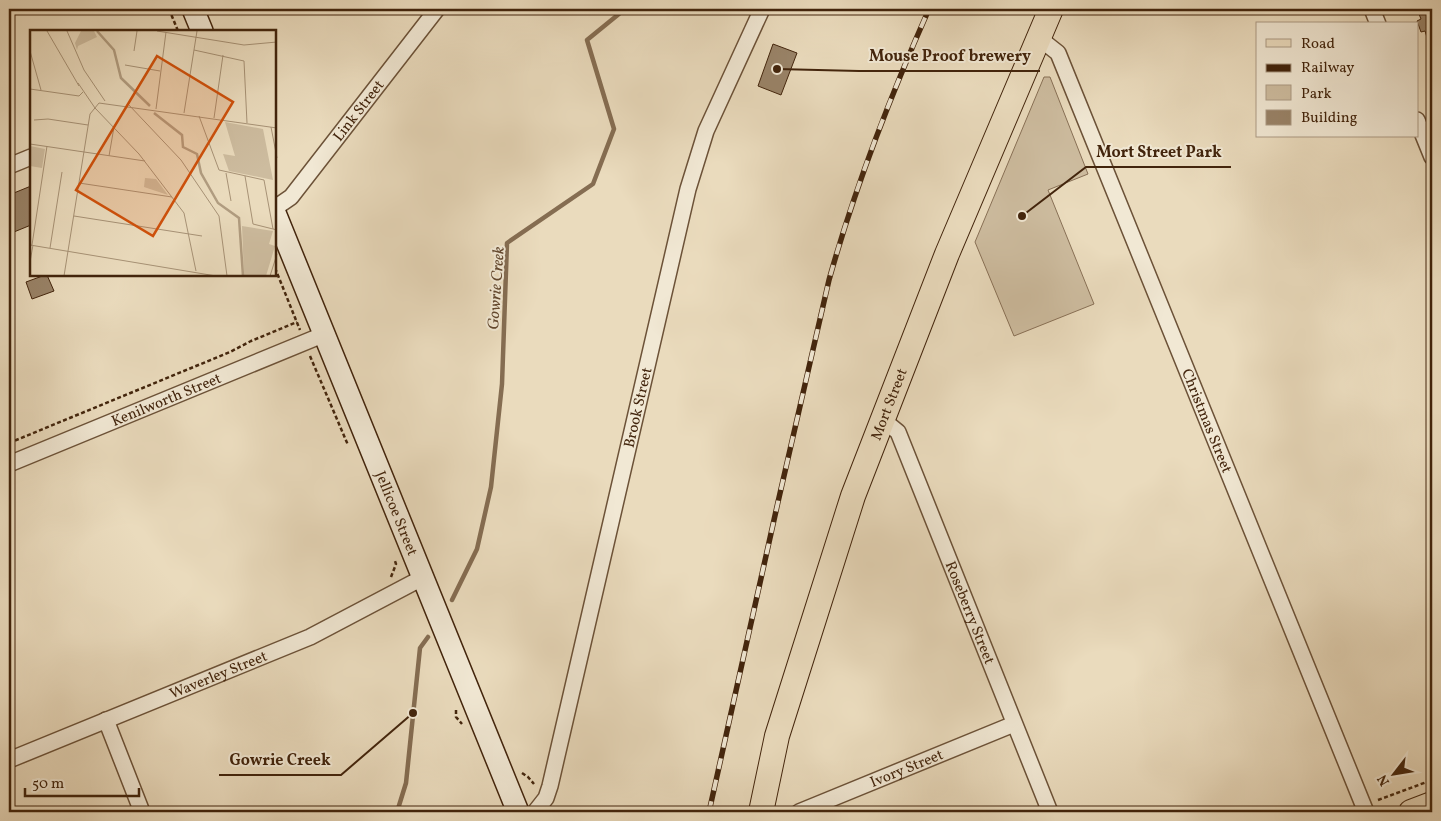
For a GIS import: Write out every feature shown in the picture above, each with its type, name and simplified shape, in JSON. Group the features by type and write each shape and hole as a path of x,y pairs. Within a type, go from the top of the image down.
{"main road":[{"path":"193,9 202,30"},
{"name":"Mort Street","path":"762,812 777,736 852,496 947,254 1051,9"},
{"name":"Jellicoe Street","path":"276,215 518,812"},
{"path":"1411,812 1432,804"}],"street":[{"name":"Link Street","path":"276,207 291,197 437,9"},
{"name":"Brook Street","path":"535,812 546,798 550,786 688,189 706,131 762,9"},
{"path":"1372,9 1377,22"},
{"name":"Christmas Street","path":"1039,38 1058,53 1365,809"},
{"path":"1418,122 1432,157"},
{"path":"9,166 30,157"},
{"name":"Kenilworth Street","path":"9,464 325,334"},
{"name":"Roseberry Street","path":"882,419 898,432 1050,812"},
{"name":"Waverley Street","path":"9,760 310,638 425,586"},
{"path":"106,720 142,812"},
{"name":"Ivory Street","path":"799,812 1014,724"}],"path":[{"path":"169,9 178,30"},
{"path":"276,270 350,451"},
{"path":"9,443 230,352 297,322"},
{"path":"390,578 396,564 394,559"},
{"path":"1365,809 1432,780"}],"green space":[{"path":"1044,77 1050,77 1088,174 1048,190 1094,304 1014,336 975,242"}],"building":[{"path":"1417,9 1432,9 1432,47 1430,47 1425,31 1421,32 1417,21 1421,19"},
{"path":"773,44 797,53 781,95 758,86"},
{"path":"30,186 30,225 9,234 9,195"},
{"path":"47,276 54,291 32,299 26,282"}],"waterway":[{"name":"Gowrie Creek","path":"452,600 477,549 491,487 502,384 507,243 593,184 614,129 587,40 625,9"},
{"name":"Gowrie Creek","path":"397,812 406,783 420,648 428,637"}],"railway":[{"path":"709,812 829,280 850,211 874,143 929,9"}],"place":[{"name":"Mouse Proof brewery","path":"777,69"},
{"name":"Mort Street Park","path":"1022,216"},
{"name":"Gowrie Creek","path":"413,713"}]}
